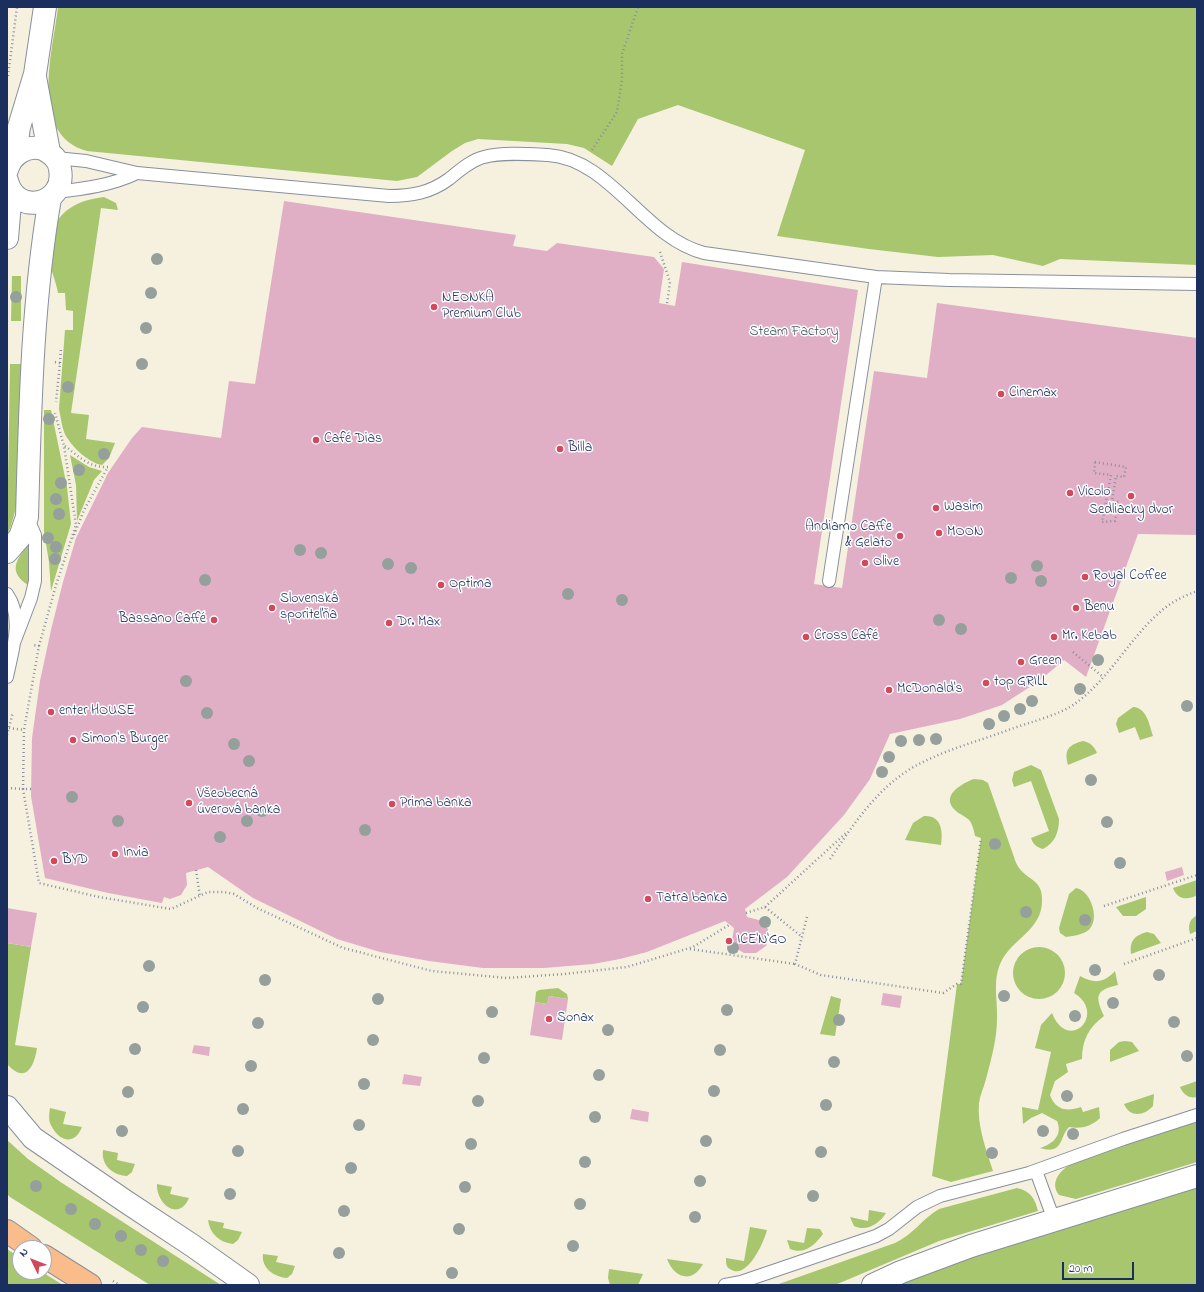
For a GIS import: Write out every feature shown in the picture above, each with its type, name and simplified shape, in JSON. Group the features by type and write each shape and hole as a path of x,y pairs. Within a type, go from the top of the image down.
{"highway":[{"path":"7,1231 20,1240"},
{"path":"52,1261 90,1285"}],"street":[{"path":"11,163 19,127 34,74 45,7"},
{"path":"7,552 20,537 27,517 33,355 42,241 53,195 60,184 62,175 52,155 34,74"},
{"path":"11,163 23,150 31,148 41,148 52,155"},
{"path":"9,186 17,198 29,202 42,202 53,195"},
{"path":"7,238 9,186"},
{"path":"7,1107 33,1138 248,1285"},
{"path":"873,1285 901,1272 964,1249 1197,1176"}],"lane":[{"path":"52,155 137,173 389,196 417,195 431,190 483,157 495,155 549,155 581,166 614,186 651,223 690,250 704,253 876,277 949,280 1197,284"},
{"path":"53,195 125,179 137,173"},
{"path":"829,581 876,277"},
{"path":"7,677 15,640 31,598 35,581 35,536 27,517"},
{"path":"7,594 14,611 15,640"},
{"path":"725,1285 741,1282 876,1236 890,1229 934,1198 1036,1171 1123,1139 1197,1115"},
{"path":"1036,1171 1054,1220"}],"path":[{"path":"8,79 17,7"},
{"path":"581,166 617,112 622,80 622,54 638,7"},
{"path":"651,223 670,282 666,304"},
{"path":"56,403 61,347"},
{"path":"33,355 60,364"},
{"path":"55,411 64,446 76,525 56,585 39,646 24,730 23,789 39,883 99,897 171,909 200,897 208,892 216,891 234,894 257,908 344,948 432,971 507,978 564,974 627,967 688,949 730,925"},
{"path":"64,446 90,464 108,467 84,510 68,550"},
{"path":"1095,462 1126,467 1124,477 1116,476 1112,501 1118,502 1115,521 1102,522 1111,475 1094,473 1095,462"},
{"path":"830,859 850,830 882,791 909,770 936,756 1076,703 1103,677 1136,637 1161,611 1197,590"},
{"path":"15,640 39,646"},
{"path":"1073,652 1103,677"},
{"path":"7,736 13,712"},
{"path":"9,728 24,730"},
{"path":"7,788 31,789"},
{"path":"746,913 765,907 850,830"},
{"path":"688,949 795,964 821,975 943,993 957,984 961,984 981,838"},
{"path":"196,870 200,897"},
{"path":"1104,906 1197,875"},
{"path":"765,907 801,936"},
{"path":"795,964 807,917"},
{"path":"1124,964 1197,938"}],"green space":[{"path":"58,7 1197,7 1197,265 1060,259 1043,266 993,255 938,257 777,236 805,150 678,105 638,119 612,166 584,148 567,144 478,139 465,143 452,151 417,177 397,181 87,151 69,142 57,128 51,110 48,90 49,68"},
{"path":"104,197 116,203 118,210 101,208 71,413 89,415 86,439 115,443 109,458 102,465 97,464 87,458 77,450 66,436 63,427 59,409 65,330 73,330 73,311 66,310 65,293 58,293 49,257 49,244 56,223 70,208 91,199"},
{"path":"12,276 21,276 21,321 11,321"},
{"path":"10,364 21,364 22,452 18,497 14,517 7,536"},
{"path":"44,410 51,410 67,487 71,524 51,591 49,562 44,532"},
{"path":"70,455 89,467 102,471 94,480 77,521 76,485"},
{"path":"28,544 28,585 18,575 16,565 20,555"},
{"path":"1133,707 1141,710 1147,717 1153,736 1140,740 1135,727 1119,733 1116,724 1118,718"},
{"path":"1083,741 1092,745 1097,753 1068,765 1068,749 1074,744"},
{"path":"1031,765 1041,770 1059,819 1056,837 1051,844 1043,849 1035,845 1031,838 1049,831 1031,781 1014,787 1012,780 1014,772"},
{"path":"974,779 983,780 988,783 1016,863 1023,872 1038,885 1042,894 1042,901 1041,911 1037,920 1026,934 1006,954 998,969 996,983 996,1034 990,1064 979,1103 979,1120 993,1171 951,1182 932,1176 957,984 961,984 981,838 975,836 970,821 955,810 951,805 950,800 954,791"},
{"path":"924,816 930,816 938,821 942,835 941,845 905,840 913,823"},
{"path":"1197,880 1197,895 1190,898 1180,897 1173,888"},
{"path":"1076,888 1085,893 1092,904 1094,917 1093,922 1087,931 1066,937 1060,933 1059,928 1069,894"},
{"path":"1146,897 1146,909 1136,916 1123,916 1116,907"},
{"path":"1197,915 1197,931 1190,934 1190,923"},
{"path":"1147,932 1154,934 1161,943 1131,954 1131,946 1134,939"},
{"path":"7,943 31,947 15,1045 37,1048 34,1062 28,1071 24,1073 19,1073 13,1070 7,1064"},
{"path":"1034,947 1044,947 1058,954 1065,968 1065,978 1058,992 1044,999 1034,999 1024,995 1017,988 1013,978 1013,968 1017,958 1024,951"},
{"path":"1115,971 1118,985 1105,989 1099,995 1098,999 1104,1016 1090,1029 1087,1034 1083,1046 1082,1059 1066,1064 1068,1072 1055,1081 1050,1095 1058,1107 1066,1109 1076,1109 1081,1107 1083,1112 1099,1107 1100,1118 1085,1127 1069,1127 1060,1144 1053,1149 1048,1150 1040,1148 1053,1141 1058,1135 1059,1131 1057,1121 1042,1113 1023,1124 1022,1107 1038,1110 1051,1052 1035,1048 1041,1025 1052,1013 1059,1025 1067,1030 1075,1030 1082,1026 1086,1019 1087,1011 1083,1002 1074,993 1080,976 1085,979 1099,981 1107,978"},
{"path":"558,988 567,994 568,999 549,996 547,1004 535,1002 536,992 539,990"},
{"path":"831,996 841,999 835,1036 820,1034"},
{"path":"1119,1042 1132,1042 1139,1051 1110,1062 1110,1050"},
{"path":"1197,1081 1197,1097 1187,1095 1180,1087"},
{"path":"1154,1094 1153,1106 1146,1112 1137,1114 1130,1112 1124,1104"},
{"path":"50,1108 66,1112 63,1124 82,1127 75,1137 72,1139 63,1138 55,1132 49,1120"},
{"path":"1197,1121 1197,1162 1076,1199 1059,1195 1057,1192 1055,1185 1057,1178 1069,1165 1129,1142"},
{"path":"7,1140 28,1159 62,1183 221,1285 150,1285 10,1197 7,1194"},
{"path":"103,1150 118,1153 117,1160 135,1164 132,1172 127,1176 117,1174 112,1171 106,1165"},
{"path":"157,1184 172,1187 170,1194 189,1198 185,1205 180,1209 169,1208 160,1198"},
{"path":"1017,1188 1029,1193 1035,1202 1038,1211 939,1241 835,1285 776,1285 895,1243 907,1236 939,1209"},
{"path":"1197,1188 1197,1285 893,1285 974,1254"},
{"path":"869,1210 886,1213 880,1221 872,1226 859,1228 854,1226 850,1217 868,1221"},
{"path":"208,1220 224,1223 223,1228 242,1232 238,1240 233,1244 219,1239 213,1233"},
{"path":"750,1227 767,1230 762,1243 754,1258 743,1270 736,1271 730,1269 727,1266 726,1258 744,1261"},
{"path":"807,1228 820,1229 823,1234 809,1248 800,1251 790,1249 787,1240 804,1243"},
{"path":"7,1249 12,1252 12,1280 52,1280 52,1278 63,1285 7,1285"},
{"path":"263,1254 278,1256 276,1262 295,1266 292,1274 287,1278 273,1274 264,1264"},
{"path":"667,1259 703,1264 694,1274 684,1276 674,1271"},
{"path":"609,1269 643,1274 638,1285 610,1285 608,1278"}],"building":[{"name":"Optima","path":"284,201 516,235 513,246 547,251 557,243 654,257 664,269 659,303 675,306 682,262 858,290 814,584 842,588 874,371 927,378 937,303 1197,338 1197,535 1138,534 1086,677 1064,660 1039,681 1002,705 960,719 890,734 870,779 844,815 787,877 745,909 747,917 759,920 768,929 768,941 766,946 756,953 744,953 739,950 732,940 734,928 725,921 647,952 620,959 593,964 544,968 483,968 429,961 380,952 337,939 253,898 208,867 186,873 187,885 181,895 170,899 164,897 162,903 108,893 45,878 31,796 32,738 40,681 51,630 76,538 108,473 132,438 142,427 221,438 229,381 255,384"},
{"path":"1182,867 1184,875 1167,881 1165,872"},
{"path":"7,908 37,913 31,947 7,943"},
{"path":"883,993 902,996 900,1008 881,1005"},
{"name":"Sonax","path":"549,996 568,999 562,1040 530,1035 535,1002 547,1004"},
{"path":"194,1045 210,1047 209,1056 192,1053"},
{"path":"404,1074 422,1077 420,1086 402,1084"},
{"path":"632,1109 649,1112 648,1122 630,1119"}],"place":[{"name":"NEONKA Premium Club","path":"434,307"},
{"name":"Cinemax","path":"1001,394"},
{"name":"Café Dias","path":"316,440"},
{"name":"Billa","path":"560,449"},
{"name":"Vicolo","path":"1070,493"},
{"name":"Sedliacky dvor","path":"1131,496"},
{"name":"Wasim","path":"936,508"},
{"name":"MOON","path":"939,533"},
{"name":"Andiamo Caffe & Gelato","path":"900,536"},
{"name":"Olive","path":"865,563"},
{"name":"Royal Coffee","path":"1085,577"},
{"name":"Optima","path":"441,585"},
{"name":"Slovenská sporiteľňa","path":"272,608"},
{"name":"Benu","path":"1076,608"},
{"name":"Bassano Caffé","path":"214,620"},
{"name":"Dr. Max","path":"389,623"},
{"name":"Cross Café","path":"806,637"},
{"name":"Mr. Kebab","path":"1054,637"},
{"name":"Green","path":"1021,662"},
{"name":"top GRILL","path":"986,683"},
{"name":"McDonald's","path":"889,690"},
{"name":"enter HOUSE","path":"51,712"},
{"name":"Simon's Burger","path":"73,740"},
{"name":"Všeobecná úverová banka","path":"189,803"},
{"name":"Prima banka","path":"392,804"},
{"name":"Invia","path":"115,854"},
{"name":"BYD","path":"54,861"},
{"name":"Tatra banka","path":"648,899"},
{"name":"ICE'N'GO","path":"729,941"},
{"name":"Sonax","path":"549,1019"}],"park label":[{"name":"Steam Factory","path":"794,333"}]}
